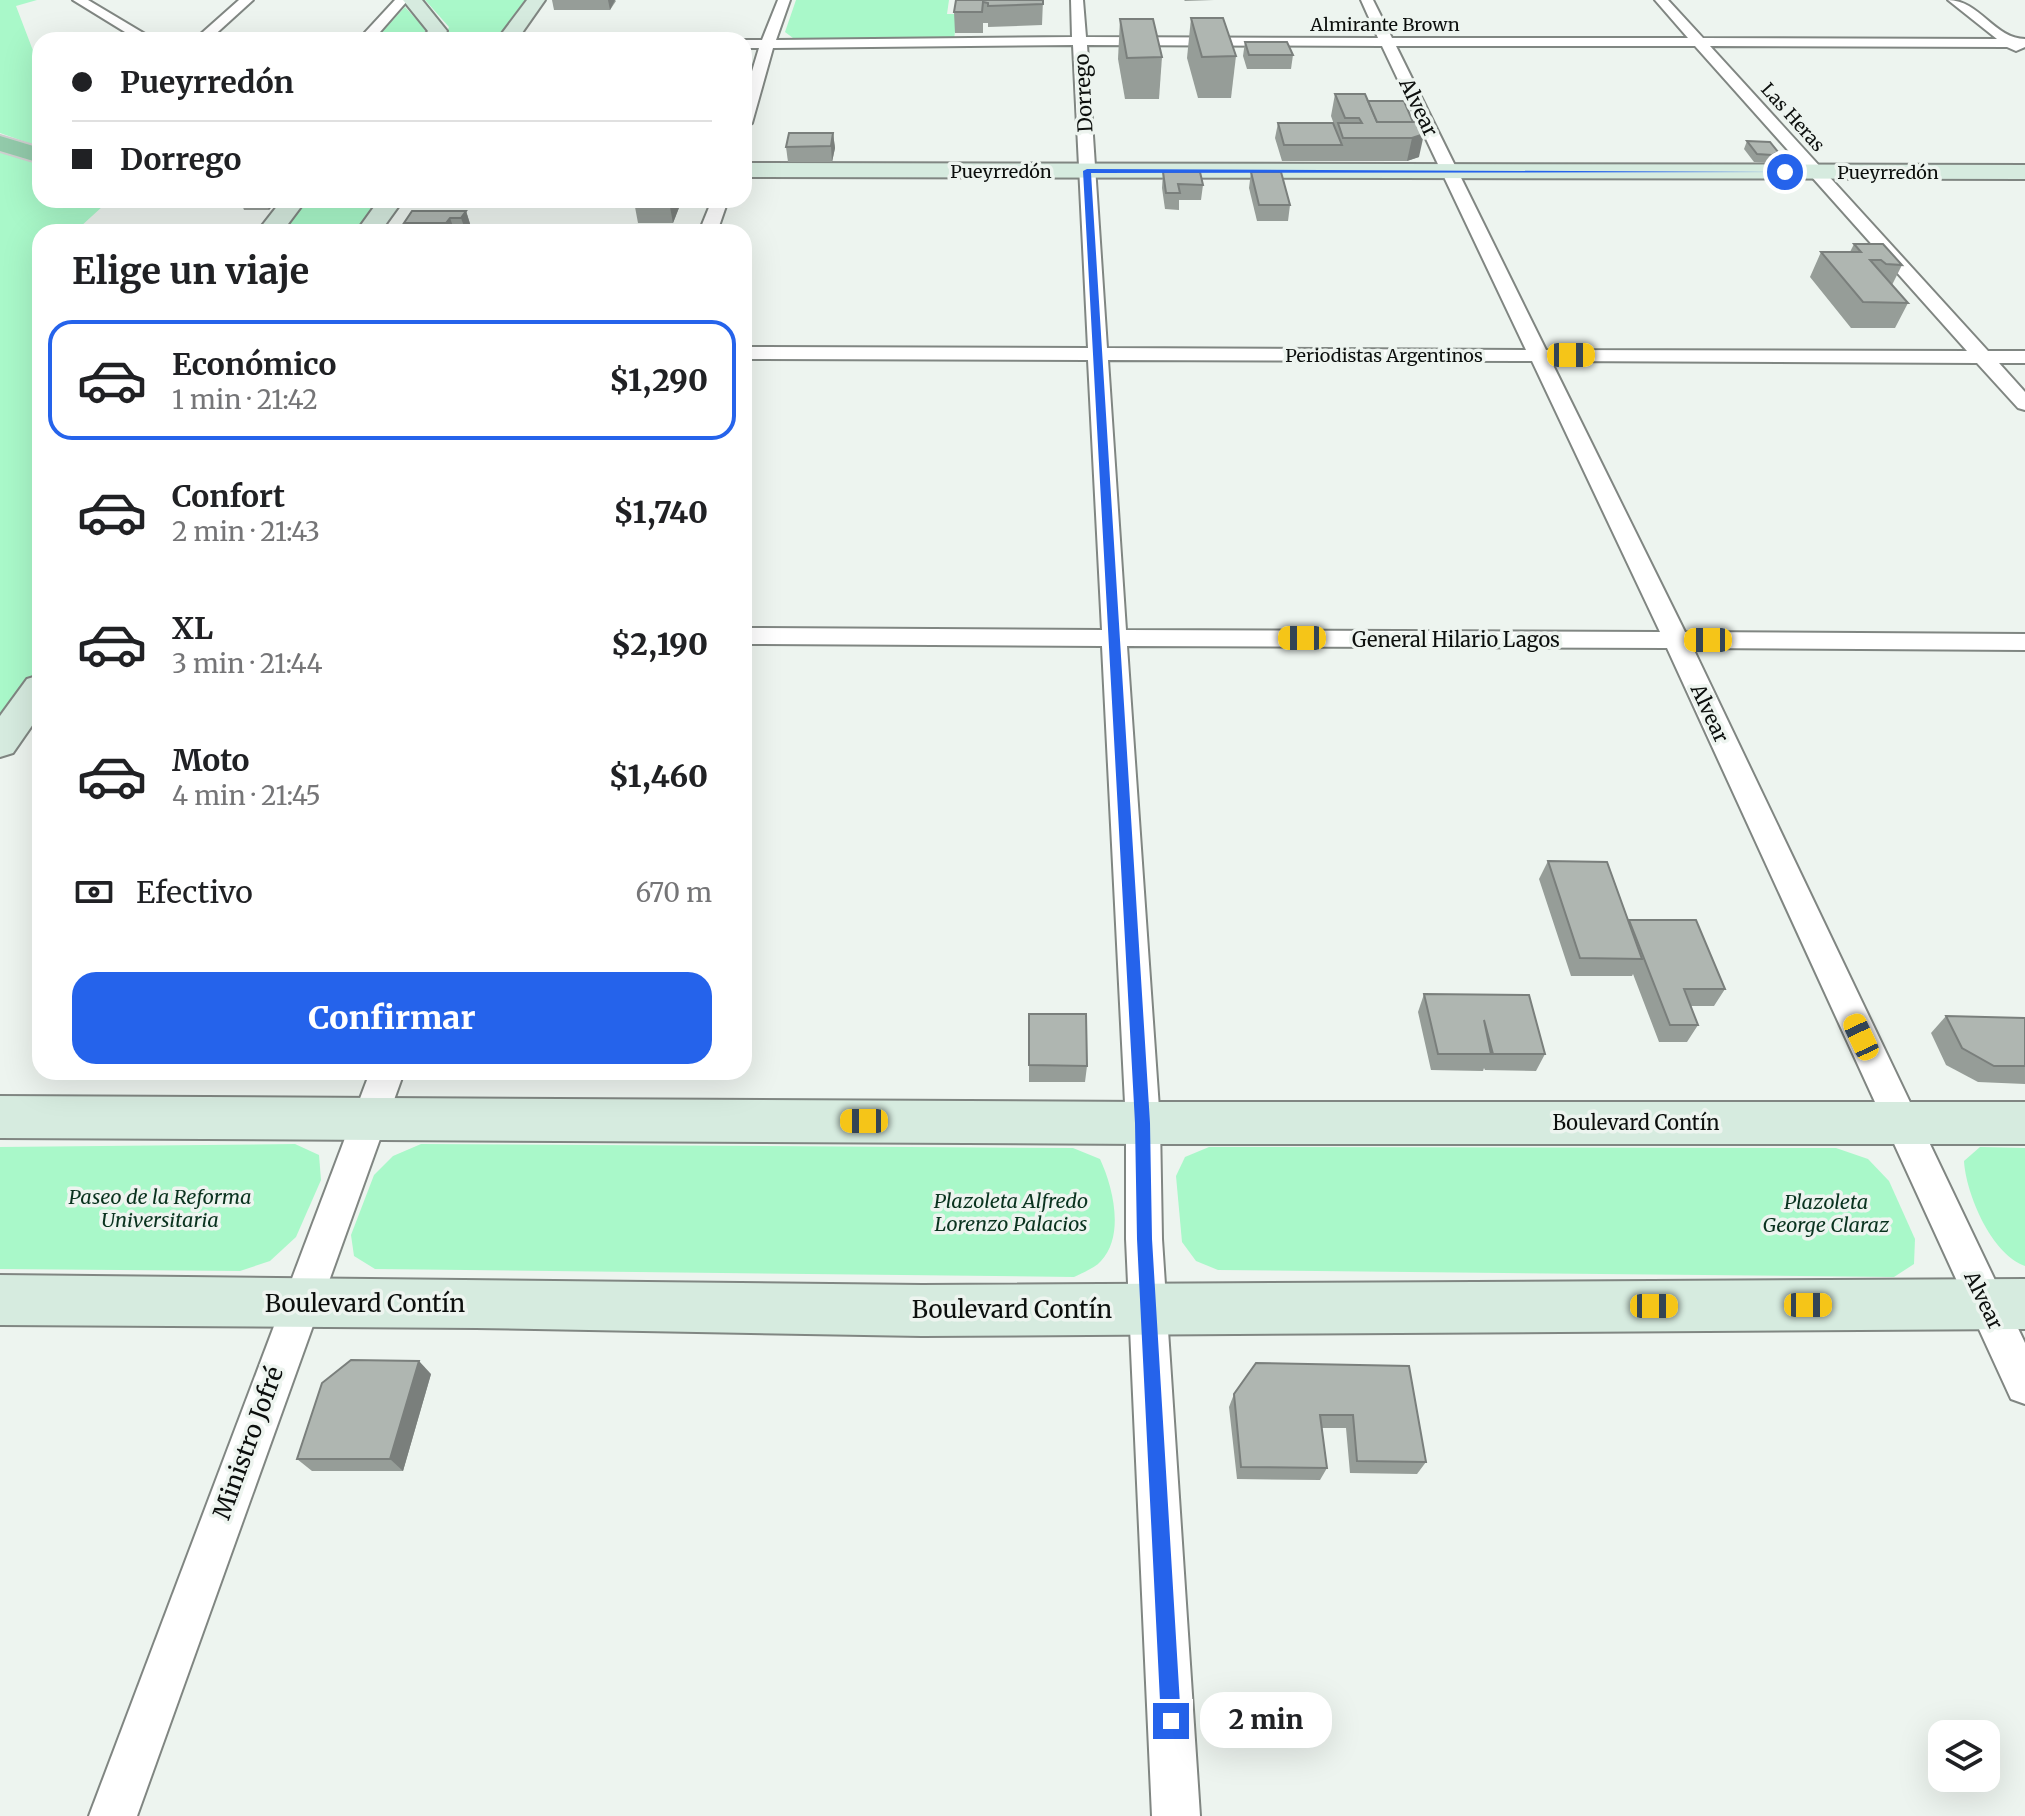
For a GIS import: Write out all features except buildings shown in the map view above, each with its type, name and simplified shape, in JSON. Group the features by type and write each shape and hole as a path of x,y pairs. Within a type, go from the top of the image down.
{"highway":[{"path":"0,143 32,153"}],"main road":[{"path":"412,0 437,32"},
{"path":"513,32 536,0"},
{"name":"Pueyrredón","path":"752,170 2025,172"},
{"path":"275,224 288,208"},
{"path":"0,744 32,698"},
{"name":"Boulevard Contín","path":"0,1117 1143,1123 2025,1123"},
{"name":"Boulevard Contín","path":"0,1300 299,1304 436,1302 1028,1312 1148,1308 2005,1304"}],"street":[{"path":"210,32 247,0"},
{"path":"372,32 402,0"},
{"path":"752,96 784,0"},
{"name":"Dorrego","path":"1077,0 1143,1123 1148,1308 1176,1816"},
{"name":"Alvear","path":"1367,0 1676,640 1901,1122 2005,1304 2025,1385"},
{"name":"Las Heras","path":"1661,0 2025,404"},
{"path":"1954,0 2018,43 2025,54"},
{"path":"87,2 135,32"},
{"name":"Almirante Brown","path":"752,44 1079,41 2018,43"},
{"name":"Periodistas Argentinos","path":"752,353 2025,357"},
{"name":"General Hilario Lagos","path":"752,636 2025,642"},
{"name":"Ministro Jofré","path":"113,1816 384,1080"}],"green space":[{"path":"0,0 37,0 16,6 32,48 32,144 0,133"},
{"path":"425,0 526,0 502,32 447,32 449,27"},
{"path":"796,0 949,0 947,14 957,14 954,40 793,38 785,32"},
{"path":"405,7 426,30 425,32 382,32"},
{"path":"0,152 32,161 32,208 101,208 83,224 32,224 32,681 0,726"},
{"path":"300,208 374,208 363,224 287,224"},
{"name":"Paseo de la Reforma Universitaria","path":"295,1144 319,1155 321,1180 296,1237 270,1261 240,1271 0,1269 0,1147"},
{"name":"Plazoleta Alfredo Lorenzo Palacios","path":"421,1144 1073,1148 1100,1159 1109,1183 1115,1225 1113,1238 1101,1261 1074,1277 375,1269 354,1256 351,1235 374,1175 393,1156"},
{"name":"Plazoleta George Claraz","path":"1209,1147 1836,1148 1868,1159 1889,1181 1915,1239 1914,1264 1894,1277 1218,1270 1196,1261 1182,1242 1176,1176 1185,1157"},
{"path":"1980,1147 2025,1148 2025,1266 2001,1249 1975,1206 1964,1161"}],"route":[{"path":"1171,1721 1144,1239 1143,1123 1087,171 1785,172"}]}
